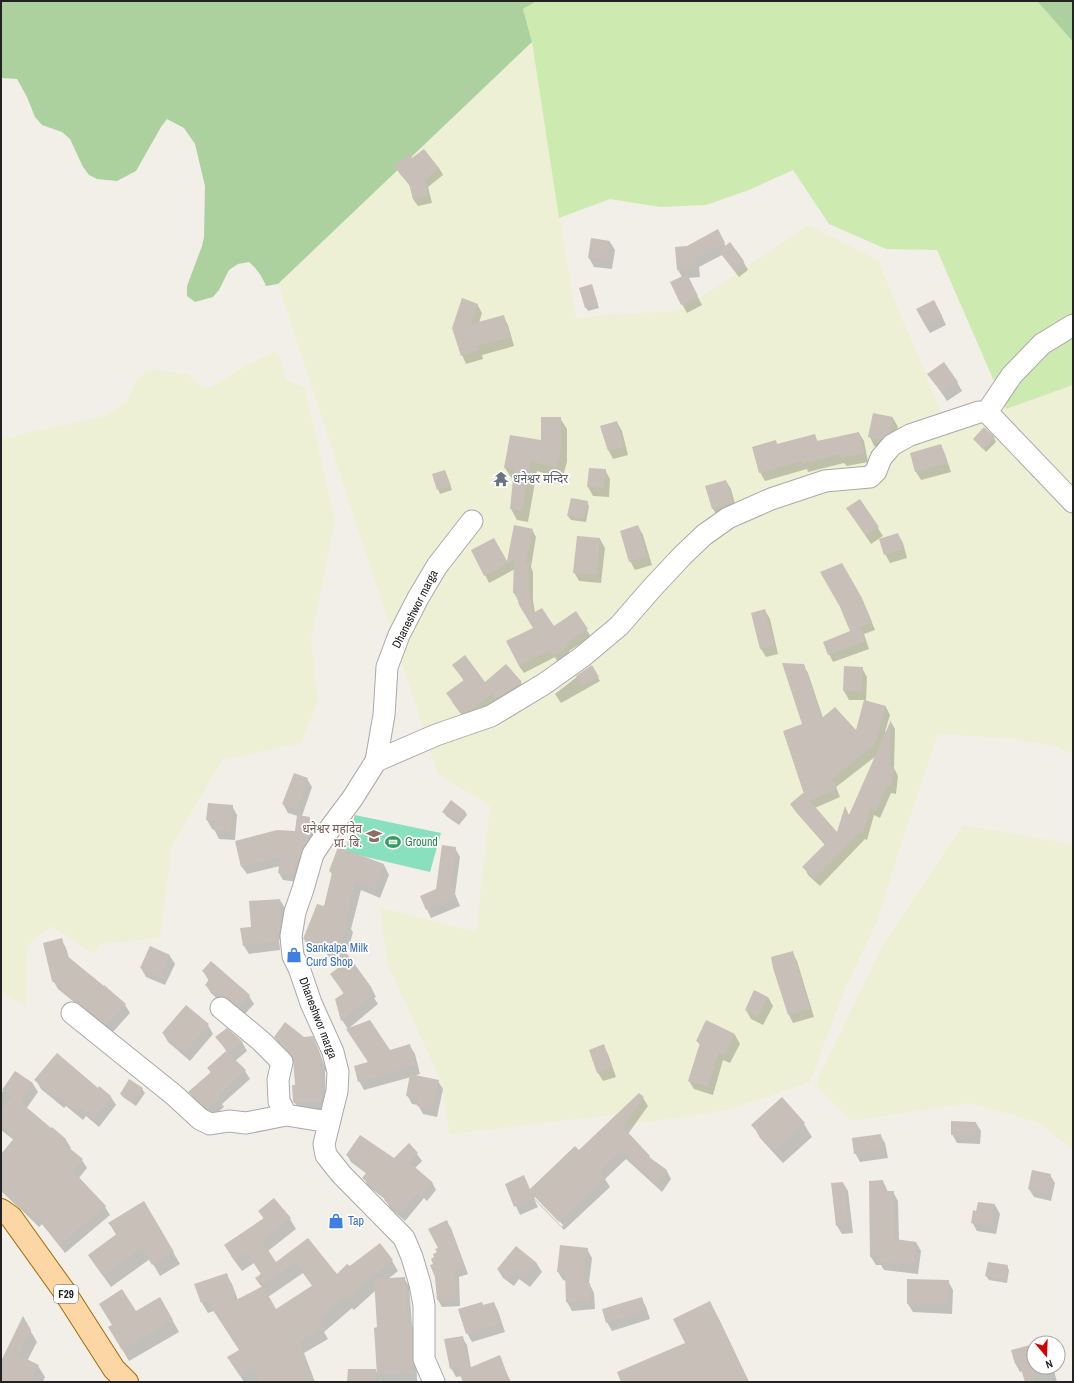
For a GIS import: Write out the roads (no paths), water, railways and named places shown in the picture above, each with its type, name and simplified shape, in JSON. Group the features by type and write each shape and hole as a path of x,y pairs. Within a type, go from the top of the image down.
{"main road":[{"name":"F29","path":"1,1210 11,1216 64,1291 114,1369 127,1382"}],"street":[{"path":"987,412 1012,375 1042,344 1073,325"},
{"path":"376,761 436,735 491,716 544,684 582,657 619,626 682,556 704,535 728,518 771,499 825,481 870,477 876,471 881,458 892,445 910,435 979,412 987,412 1073,502"},
{"name":"Dhaneshwor marga","path":"434,1382 424,1358 424,1306 420,1284 412,1257 404,1238 341,1174 326,1155 324,1144 337,1091 338,1072 333,1052 311,1003 299,968 293,956 291,936 295,912 313,854 352,799 376,761 384,715 387,667 399,635 418,598 437,566 472,521"},
{"path":"221,1008 261,1041 282,1062 278,1080 279,1101 286,1115"},
{"path":"72,1013 174,1095 200,1119 210,1124 229,1121 246,1123 286,1115 329,1122"}],"place":[{"name":"धनेश्वर मन्दिर","path":"501,479"},
{"name":"धनेश्वर महादेव प्रा. बि.","path":"374,836"},
{"name":"Ground","path":"393,842"},
{"name":"Sankalpa Milk Curd Shop","path":"294,955"},
{"name":"Tap","path":"336,1221"}]}
